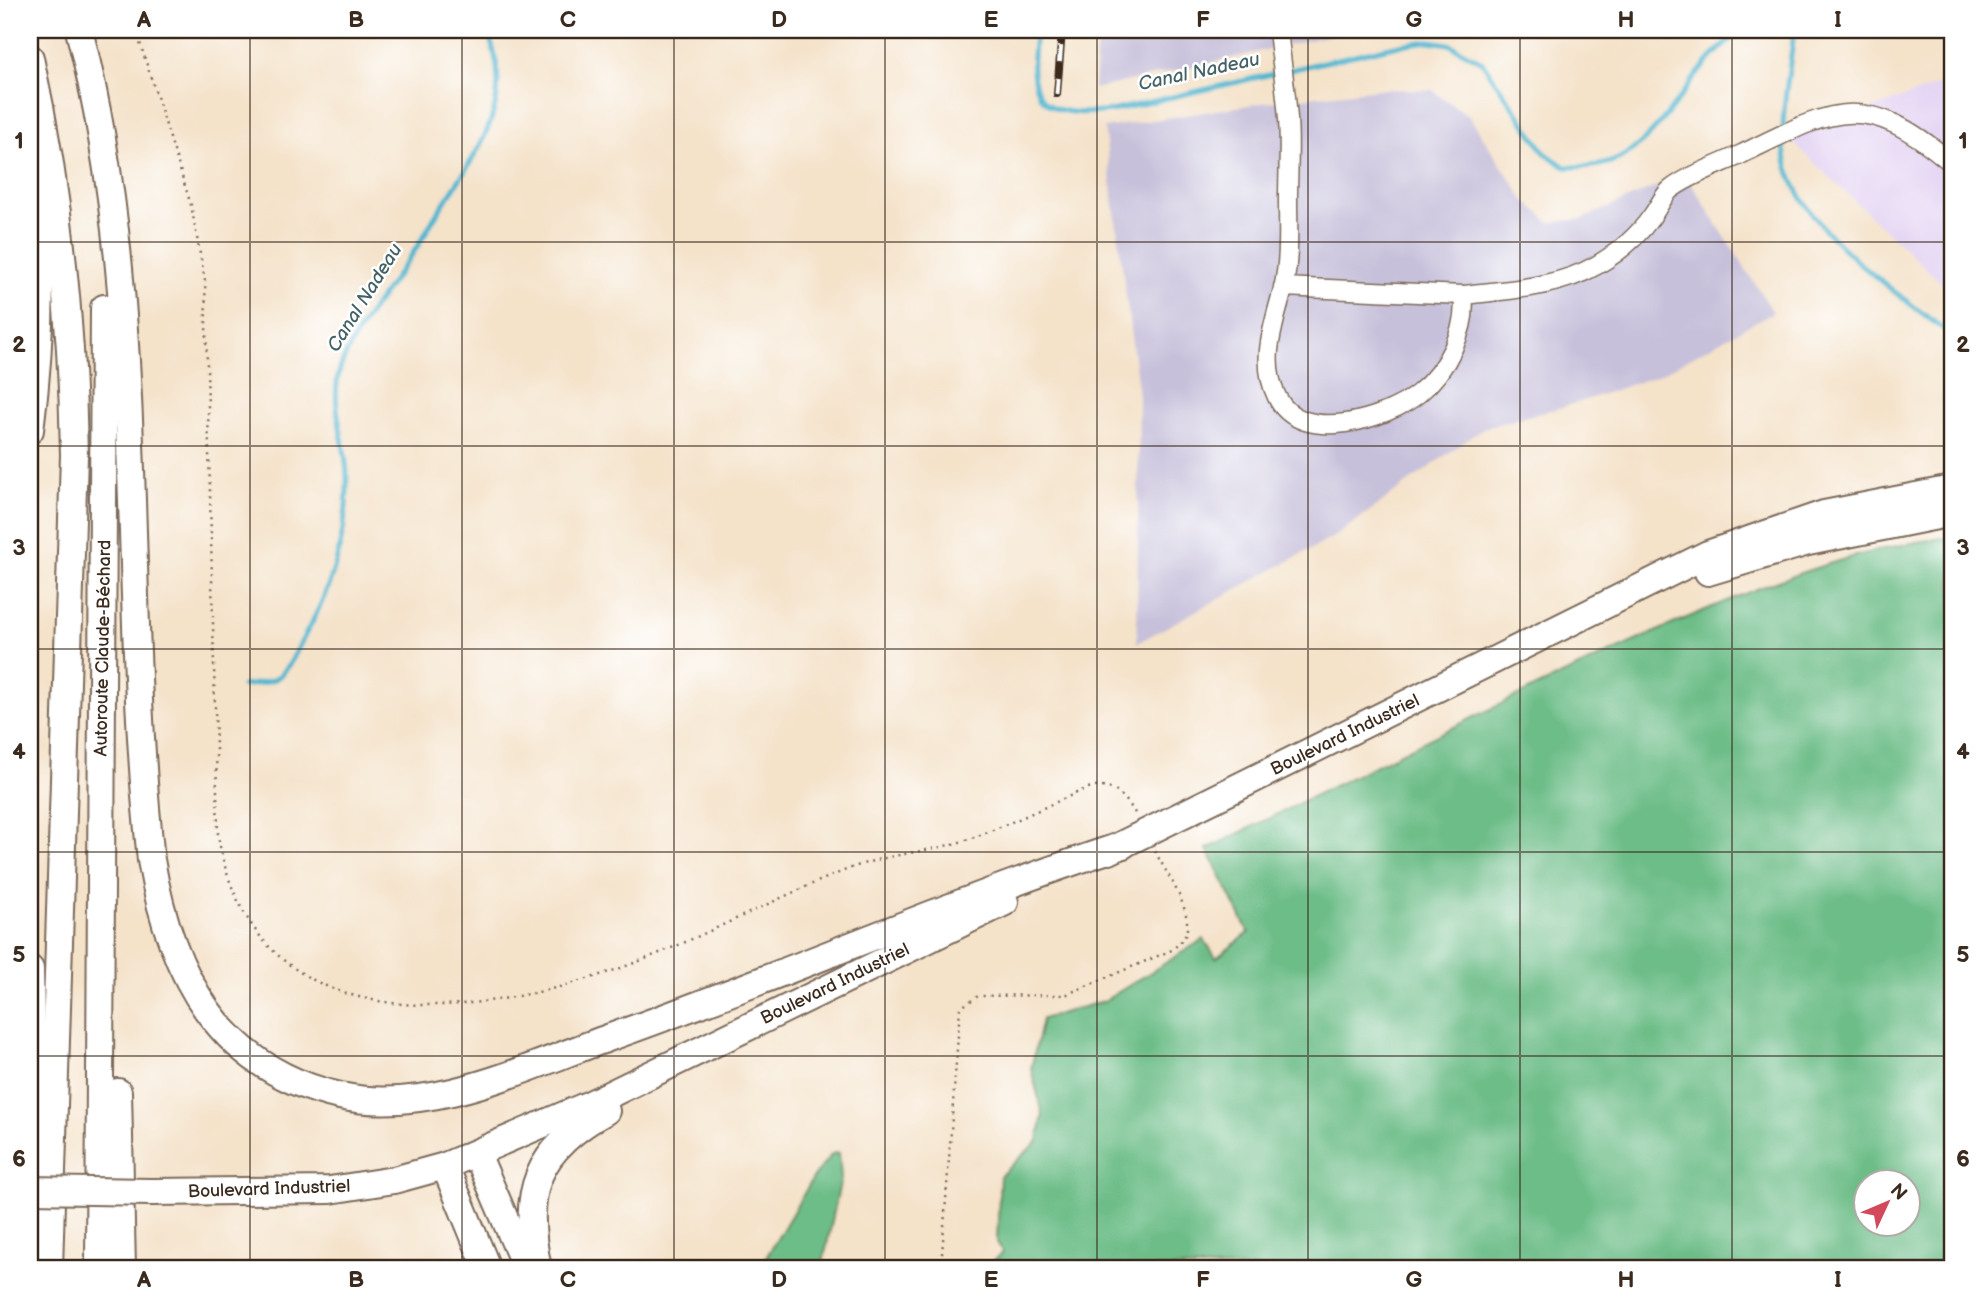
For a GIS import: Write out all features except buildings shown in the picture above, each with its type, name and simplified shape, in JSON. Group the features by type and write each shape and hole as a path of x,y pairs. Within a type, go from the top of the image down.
{"highway":[{"name":"Autoroute Claude-Béchard","path":"67,30 93,182 105,317 99,1268"},
{"path":"79,30 105,167 120,302 151,860 160,912 190,987 212,1019 244,1050 299,1083 342,1097 392,1100 445,1092 528,1067 674,1015 972,898 1135,839"},
{"name":"Autoroute Claude-Béchard","path":"30,58 50,156 64,255 72,357 74,455 49,1268"},
{"path":"30,134 41,278 41,318 30,430"},
{"name":"Boulevard Industriel","path":"30,1190 330,1190 394,1180 445,1166 590,1104 1598,611 1677,568 1780,527 1824,514 1952,489"},
{"name":"Boulevard Industriel","path":"1598,611 1776,550 1888,524 1952,513"},
{"path":"102,746 115,964 122,1268"},
{"path":"30,969 34,1268"},
{"path":"538,1268 531,1232 530,1203 538,1176 552,1152 591,1120 794,1004"},
{"path":"477,1154 526,1268"},
{"path":"445,1166 487,1268"}],"lane":[{"path":"1278,30 1288,120 1289,251 1283,287 1270,332 1269,374 1278,400 1290,412 1320,425 1356,423 1395,408 1420,393 1448,359 1459,334 1465,310 1463,295"},
{"path":"1283,287 1463,295 1563,280 1595,266 1623,247 1651,218 1670,190 1771,140 1811,122 1840,113 1870,114 1921,138 1948,160 1952,157"}],"path":[{"path":"136,30 191,205 205,281 218,836 225,873 236,902 257,934 278,957 326,988 353,997 387,1003 466,1002 542,992 608,973 856,866 971,838 1088,788 1104,785 1121,794 1135,839 1184,910 1187,928 1184,938 1172,950 1065,996 978,996 960,1007 941,1268"}],"shaded area":[{"path":"1098,30 1354,30 1094,89"},
{"path":"1952,80 1952,293 1789,139"},
{"path":"1378,89 1432,90 1469,116 1525,201 1550,222 1582,219 1685,174 1773,312 1659,375 1577,403 1483,428 1337,535 1137,643 1139,396 1104,128 1268,102"}],"green space":[{"path":"1952,537 1952,1268 986,1268 1003,1252 997,1242 1000,1176 1038,1141 1043,1114 1031,1069 1042,1019 1104,1001 1204,939 1216,958 1249,933 1207,849 1506,701 1689,617 1775,582 1863,554"},
{"path":"839,1153 841,1178 822,1268 760,1268 816,1173 832,1154"}],"waterway":[{"name":"Canal Nadeau","path":"243,686 271,681 286,668 314,618 331,579 337,560 347,498 346,462 337,407 337,380 348,350 365,321 415,250 480,146 489,125 496,103 498,80 495,55 486,30"},
{"name":"Canal Nadeau","path":"1036,30 1033,54 1036,88 1043,99 1053,107 1087,113 1111,111 1399,45 1429,41 1449,44 1482,62 1545,153 1565,167 1605,164 1636,147 1652,132 1710,59 1726,43 1745,30"},
{"path":"1794,30 1783,118 1784,148 1791,177 1805,204 1825,230 1849,254 1952,336"}],"railway":[{"path":"1057,94 1062,30"}]}
